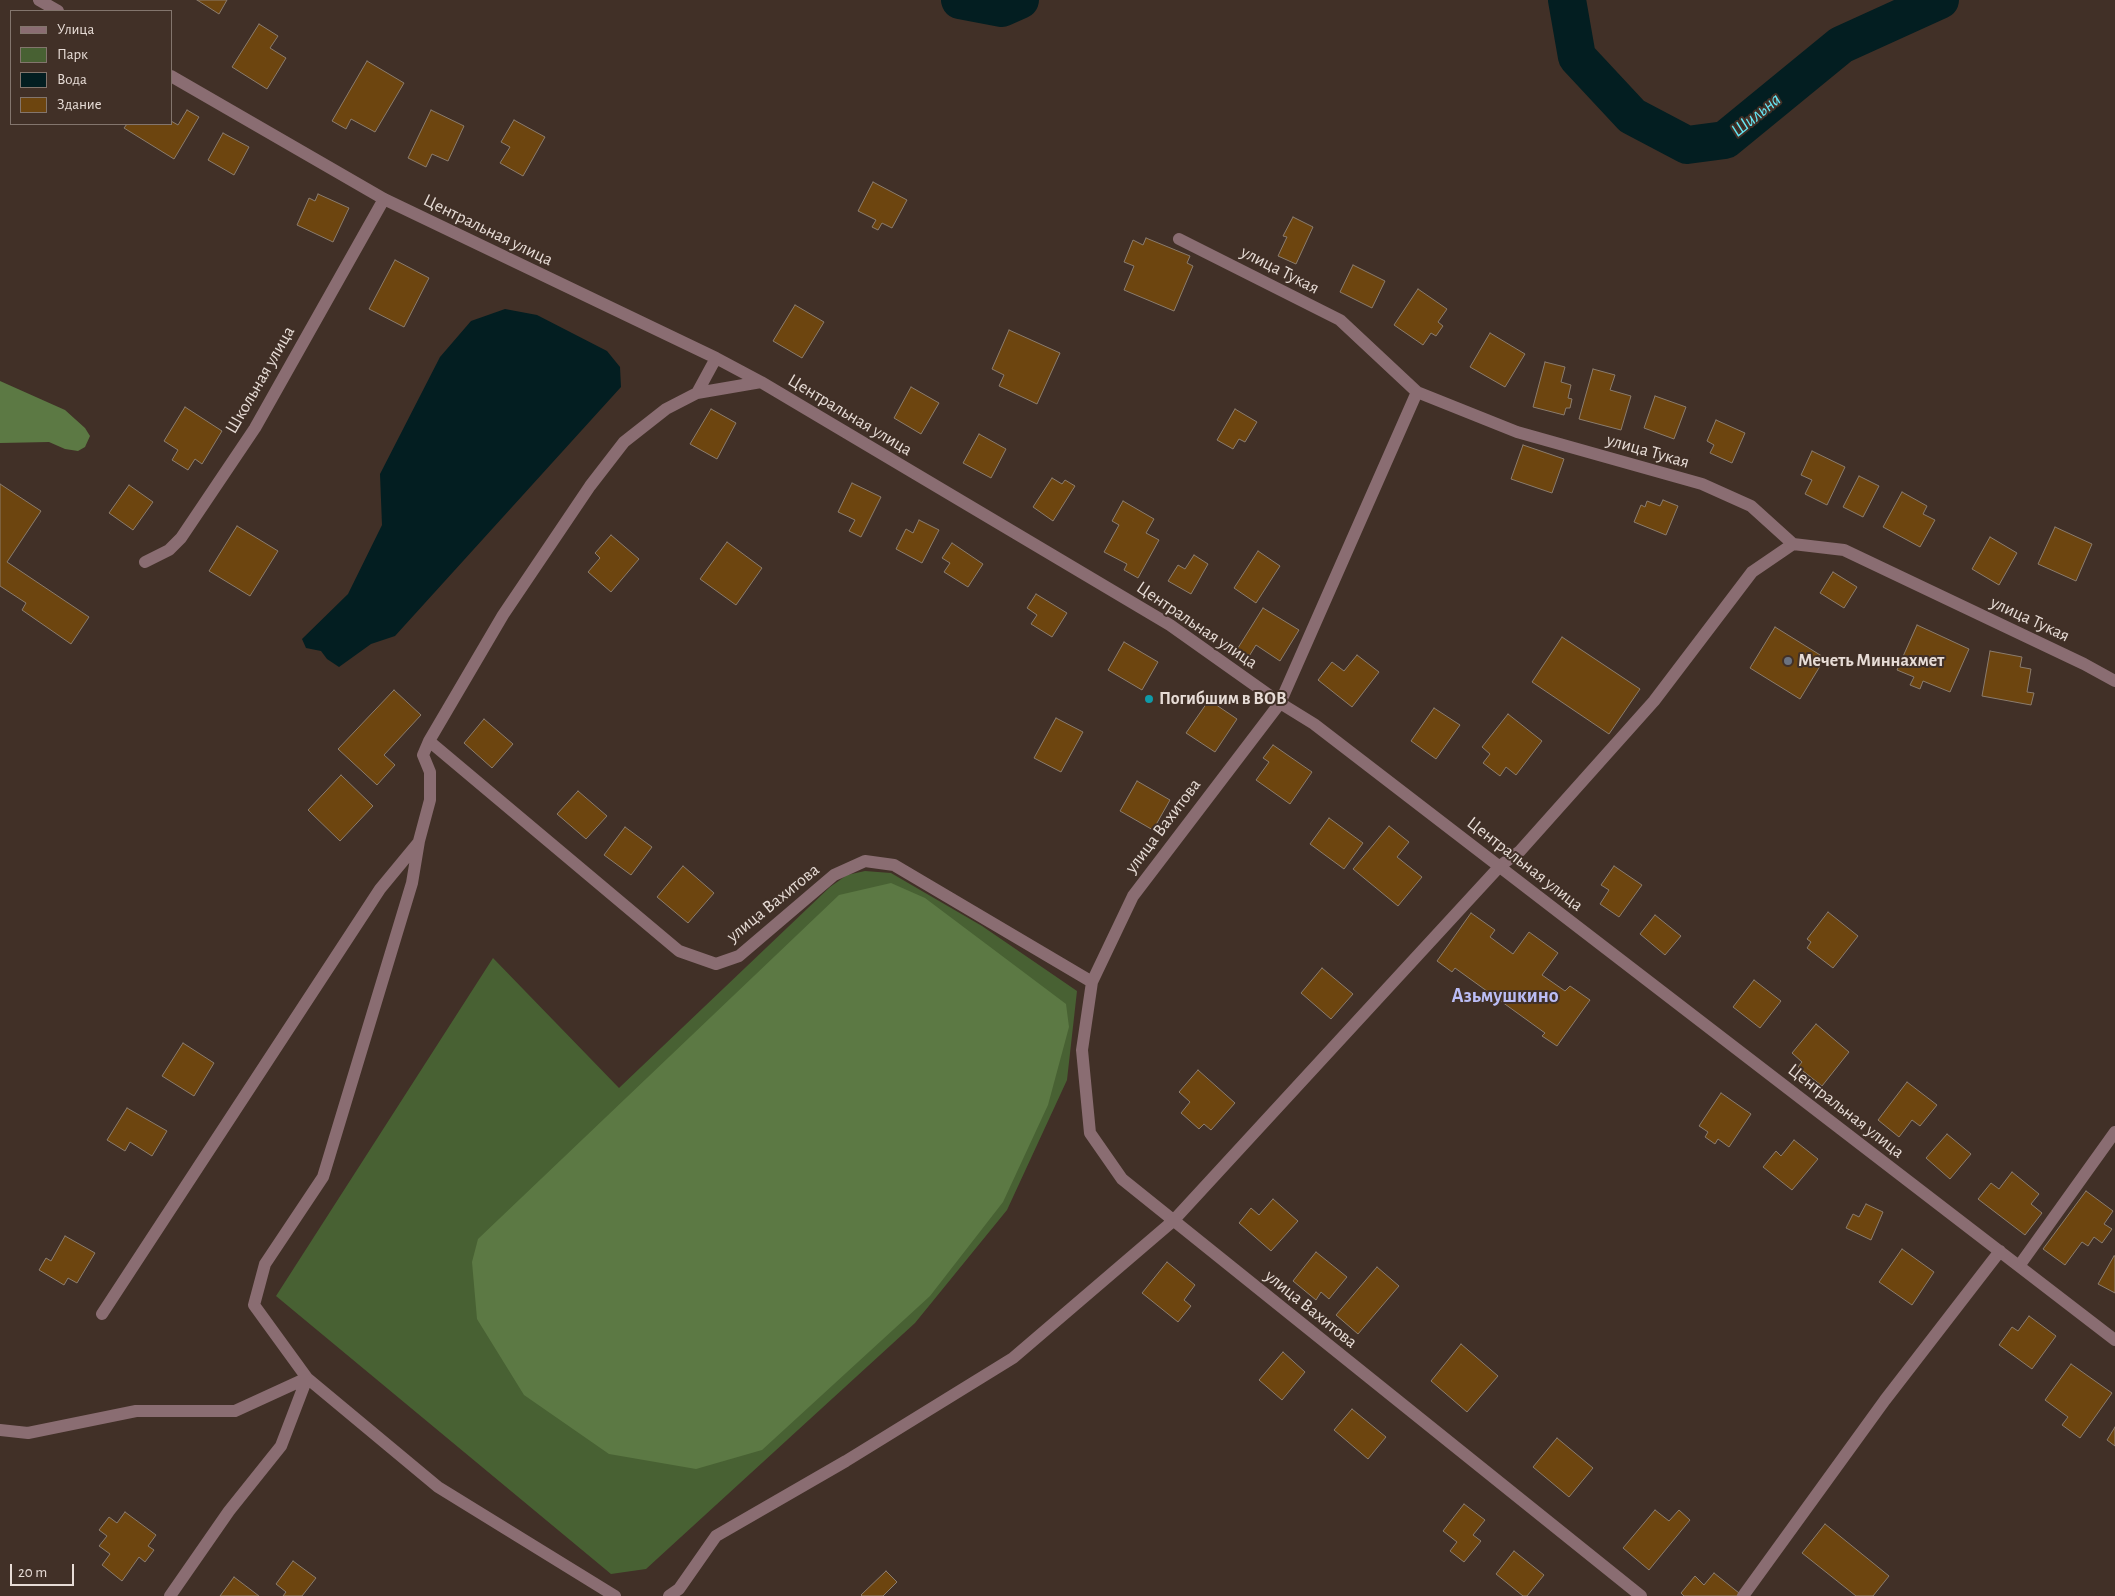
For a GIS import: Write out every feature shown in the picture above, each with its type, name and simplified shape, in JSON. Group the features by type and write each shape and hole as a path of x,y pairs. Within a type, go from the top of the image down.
{"street":[{"path":"39,0 56,10"},
{"name":"Центральная улица","path":"172,77 384,199 716,358 761,382 1170,625 1280,703 1314,724 2115,1340"},
{"name":"Школьная улица","path":"145,562 169,550 180,538 255,428 384,199"},
{"name":"улица Тукая","path":"1179,239 1340,320 1417,392 1517,432 1702,484 1751,506 1793,544 1844,550 2084,664 2115,682"},
{"path":"697,393 716,358"},
{"path":"615,1596 438,1487 308,1378 254,1305 265,1264 324,1177 412,883 419,842 430,800 430,772 423,755 429,742 503,615 590,486 624,442 666,409 697,393 761,382"},
{"name":"улица Вахитова","path":"1417,392 1280,703 1133,896 1092,982 1082,1050 1090,1133 1122,1179 1641,1596"},
{"path":"670,1596 679,1589 716,1536 846,1461 1012,1358 1173,1221 1500,866 1520,851 1654,701 1752,572 1793,544"},
{"name":"улица Вахитова","path":"429,742 679,951 716,964 739,956 834,875 864,861 894,865 1092,982"},
{"path":"102,1314 380,889 419,842"},
{"path":"2019,1266 2115,1132"},
{"path":"1743,1596 1880,1408 2000,1251"},
{"path":"0,1430 28,1433 136,1411 235,1411 308,1378"},
{"path":"170,1596 228,1511 281,1446 308,1378"}],"green space":[{"path":"0,381 65,410 85,428 90,436 85,447 78,451 65,449 49,442 0,443"},
{"path":"865,871 891,873 982,926 1077,991 1067,1080 1007,1210 915,1323 646,1569 611,1574 276,1296 493,958 619,1088 830,887 847,875"},
{"path":"891,883 925,898 1066,1004 1069,1027 1048,1105 1003,1202 930,1296 762,1450 696,1469 609,1454 524,1395 477,1319 472,1262 478,1239 839,895"}],"water":[{"path":"505,309 537,315 607,351 620,367 621,387 395,636 371,644 339,667 327,659 321,651 306,648 302,639 348,594 382,525 380,474 440,357 471,321"}],"building":[{"path":"197,0 227,0 219,14"},
{"path":"259,24 278,36 270,48 286,58 267,89 232,67"},
{"path":"367,61 404,83 375,132 351,119 346,129 332,121"},
{"path":"187,110 199,117 174,159 124,128 126,125 172,125 172,122 178,125"},
{"path":"431,110 464,126 448,161 432,154 426,167 408,158"},
{"path":"514,120 545,137 523,176 500,163 510,147 501,142"},
{"path":"223,133 249,147 234,175 208,160"},
{"path":"873,182 907,200 892,228 882,223 878,230 872,227 876,220 858,211"},
{"path":"318,194 349,208 333,242 297,225 309,198 315,201"},
{"path":"1293,217 1313,227 1296,264 1278,256 1287,237 1283,236"},
{"path":"1146,238 1190,256 1187,263 1193,266 1174,311 1124,290 1134,266 1124,262 1133,240 1143,245"},
{"path":"395,260 429,278 404,327 369,309"},
{"path":"1353,265 1385,281 1372,308 1340,292"},
{"path":"1418,289 1447,309 1438,322 1443,326 1436,336 1431,333 1423,345 1394,325"},
{"path":"795,305 824,322 802,358 773,341"},
{"path":"1009,330 1060,353 1037,404 999,386 1004,375 992,369"},
{"path":"1490,333 1525,354 1505,387 1470,367"},
{"path":"1545,362 1565,367 1561,382 1571,385 1568,398 1572,399 1570,408 1566,408 1564,415 1533,407"},
{"path":"1593,369 1615,375 1610,390 1631,396 1621,430 1579,419"},
{"path":"911,387 939,403 921,434 894,418"},
{"path":"1655,396 1686,407 1674,439 1644,428"},
{"path":"185,407 222,431 202,464 195,459 188,470 172,460 178,450 164,441"},
{"path":"711,409 736,423 717,459 690,444"},
{"path":"1235,409 1257,422 1245,442 1239,439 1233,449 1217,440"},
{"path":"1716,420 1745,433 1732,463 1710,453 1714,445 1707,441"},
{"path":"979,434 1006,449 991,478 963,463"},
{"path":"1523,445 1564,459 1552,493 1511,479"},
{"path":"1812,451 1845,467 1827,505 1805,494 1812,480 1801,475"},
{"path":"1859,476 1879,486 1863,517 1843,507"},
{"path":"1052,478 1062,484 1065,480 1075,486 1053,521 1033,507"},
{"path":"852,483 881,497 861,537 849,531 855,520 838,512"},
{"path":"0,484 41,511 7,562 89,617 71,644 22,610 26,603 0,586"},
{"path":"129,485 153,502 133,530 109,513"},
{"path":"1902,492 1927,506 1923,514 1935,520 1920,547 1883,527"},
{"path":"1663,500 1678,506 1666,535 1634,522 1641,505 1645,507 1647,501 1660,506"},
{"path":"1123,501 1154,519 1146,533 1159,540 1138,578 1124,570 1127,564 1104,552 1119,525 1112,521"},
{"path":"919,520 939,530 922,563 896,549 906,529 913,533"},
{"path":"237,526 278,551 250,596 209,571"},
{"path":"2055,527 2092,544 2076,581 2038,564"},
{"path":"611,535 639,559 611,592 588,572 600,558 595,553"},
{"path":"1990,537 2017,553 1999,585 1972,569"},
{"path":"727,542 762,568 736,605 700,579"},
{"path":"952,543 983,564 968,587 944,572 950,563 942,558"},
{"path":"1258,551 1280,566 1256,603 1234,588"},
{"path":"1194,555 1208,564 1191,594 1168,581 1178,565 1185,569"},
{"path":"1833,572 1857,587 1844,608 1820,593"},
{"path":"1036,594 1067,613 1052,637 1031,624 1037,615 1027,608"},
{"path":"1263,608 1299,630 1280,661 1256,645 1248,658 1236,651"},
{"path":"1917,625 1969,649 1950,692 1923,681 1920,689 1910,685 1914,677 1897,670"},
{"path":"1775,627 1825,658 1800,699 1750,668"},
{"path":"1562,637 1640,689 1609,734 1532,682"},
{"path":"1124,642 1158,662 1142,690 1108,670"},
{"path":"1990,651 2022,657 2020,667 2031,669 2027,692 2034,693 2031,705 1982,696"},
{"path":"1357,655 1379,672 1352,707 1318,680 1332,662 1344,671"},
{"path":"394,690 421,715 384,755 395,765 377,785 338,749"},
{"path":"1209,700 1237,719 1215,752 1186,733"},
{"path":"1434,708 1460,725 1436,759 1411,741"},
{"path":"1508,714 1542,741 1516,775 1506,767 1500,776 1483,763 1490,754 1482,747"},
{"path":"1056,718 1083,732 1061,772 1034,758"},
{"path":"484,719 513,744 492,768 464,743"},
{"path":"1273,745 1312,772 1290,804 1256,780 1269,762 1263,758"},
{"path":"341,775 373,806 340,841 308,810"},
{"path":"1137,781 1170,800 1153,830 1120,811"},
{"path":"578,791 607,816 586,839 557,814"},
{"path":"1329,818 1363,843 1344,869 1310,844"},
{"path":"1389,826 1409,842 1397,857 1422,877 1398,906 1353,869"},
{"path":"625,827 652,847 631,875 604,855"},
{"path":"683,866 714,893 688,923 657,897"},
{"path":"1614,866 1642,885 1619,917 1600,904 1609,890 1601,885"},
{"path":"1828,912 1858,936 1833,968 1807,948 1811,942 1807,939"},
{"path":"1471,913 1495,930 1490,937 1513,954 1529,932 1558,953 1542,975 1565,991 1570,986 1590,1000 1557,1046 1542,1036 1545,1033 1455,968 1452,972 1437,961"},
{"path":"1655,915 1681,936 1665,955 1640,934"},
{"path":"1322,968 1353,994 1331,1019 1301,993"},
{"path":"1754,980 1781,1001 1760,1028 1733,1007"},
{"path":"1816,1024 1849,1052 1822,1086 1798,1067 1802,1062 1792,1053"},
{"path":"183,1043 214,1063 194,1096 162,1076"},
{"path":"1198,1070 1235,1103 1211,1130 1204,1124 1199,1129 1181,1113 1190,1102 1179,1092"},
{"path":"1907,1082 1937,1105 1920,1126 1912,1120 1899,1137 1878,1120"},
{"path":"1721,1093 1751,1114 1729,1147 1718,1139 1715,1144 1705,1137 1708,1132 1699,1126"},
{"path":"127,1108 167,1131 152,1156 130,1142 125,1151 107,1140"},
{"path":"1947,1134 1971,1154 1950,1179 1926,1158"},
{"path":"1794,1140 1818,1159 1792,1190 1763,1167 1776,1151 1781,1156"},
{"path":"2012,1172 2039,1194 2031,1204 2042,1213 2025,1235 1978,1199 1991,1183 1999,1189"},
{"path":"2086,1191 2113,1211 2104,1224 2112,1229 2102,1243 2094,1237 2088,1246 2082,1242 2065,1265 2043,1249"},
{"path":"1273,1199 1298,1221 1271,1251 1239,1223 1251,1208 1259,1215"},
{"path":"1866,1204 1883,1212 1871,1240 1846,1228 1853,1214 1859,1217"},
{"path":"65,1236 95,1253 77,1283 68,1278 64,1285 39,1270 46,1258 51,1261"},
{"path":"1902,1249 1934,1272 1912,1305 1879,1282"},
{"path":"1316,1252 1347,1277 1329,1299 1321,1292 1316,1300 1293,1281"},
{"path":"2115,1256 2115,1293 2098,1284"},
{"path":"1167,1262 1195,1285 1184,1300 1191,1306 1178,1322 1142,1293"},
{"path":"1377,1267 1399,1286 1358,1334 1336,1315"},
{"path":"2029,1316 2056,1336 2032,1369 1999,1345 2012,1327 2018,1331"},
{"path":"1461,1344 1498,1376 1467,1412 1431,1381"},
{"path":"1283,1352 1305,1372 1282,1400 1259,1380"},
{"path":"2071,1364 2112,1393 2080,1438 2062,1425 2068,1417 2045,1400"},
{"path":"1352,1409 1386,1437 1368,1459 1334,1430"},
{"path":"2115,1427 2115,1446 2107,1440"},
{"path":"1557,1438 1593,1468 1569,1497 1533,1467"},
{"path":"1464,1504 1485,1520 1473,1535 1481,1541 1464,1562 1450,1551 1457,1542 1443,1531"},
{"path":"1655,1510 1669,1521 1679,1510 1690,1520 1649,1570 1623,1548"},
{"path":"125,1512 156,1535 148,1546 154,1550 145,1562 139,1557 122,1581 102,1565 110,1554 99,1546 107,1536 99,1530 109,1517 117,1523"},
{"path":"1825,1524 1889,1576 1873,1596 1856,1596 1802,1553"},
{"path":"1514,1551 1544,1575 1527,1596 1523,1596 1496,1574"},
{"path":"293,1561 316,1578 302,1596 283,1596 286,1592 276,1584"},
{"path":"886,1571 897,1582 883,1596 861,1595"},
{"path":"1714,1573 1739,1593 1737,1596 1684,1596 1681,1593 1695,1576 1704,1585"},
{"path":"234,1577 259,1596 220,1596"}],"waterway":[{"name":"Шильна","path":"960,0 1002,8 1020,0"},
{"name":"Шильна","path":"1567,0 1577,57 1632,116 1687,145 1725,140 1841,45 1940,0"}],"place":[{"name":"Мечеть Миннахмет","path":"1788,661"},
{"name":"Погибшим в ВОВ","path":"1149,699"}],"district":[{"name":"Азьмушкино","path":"1505,996"}]}
